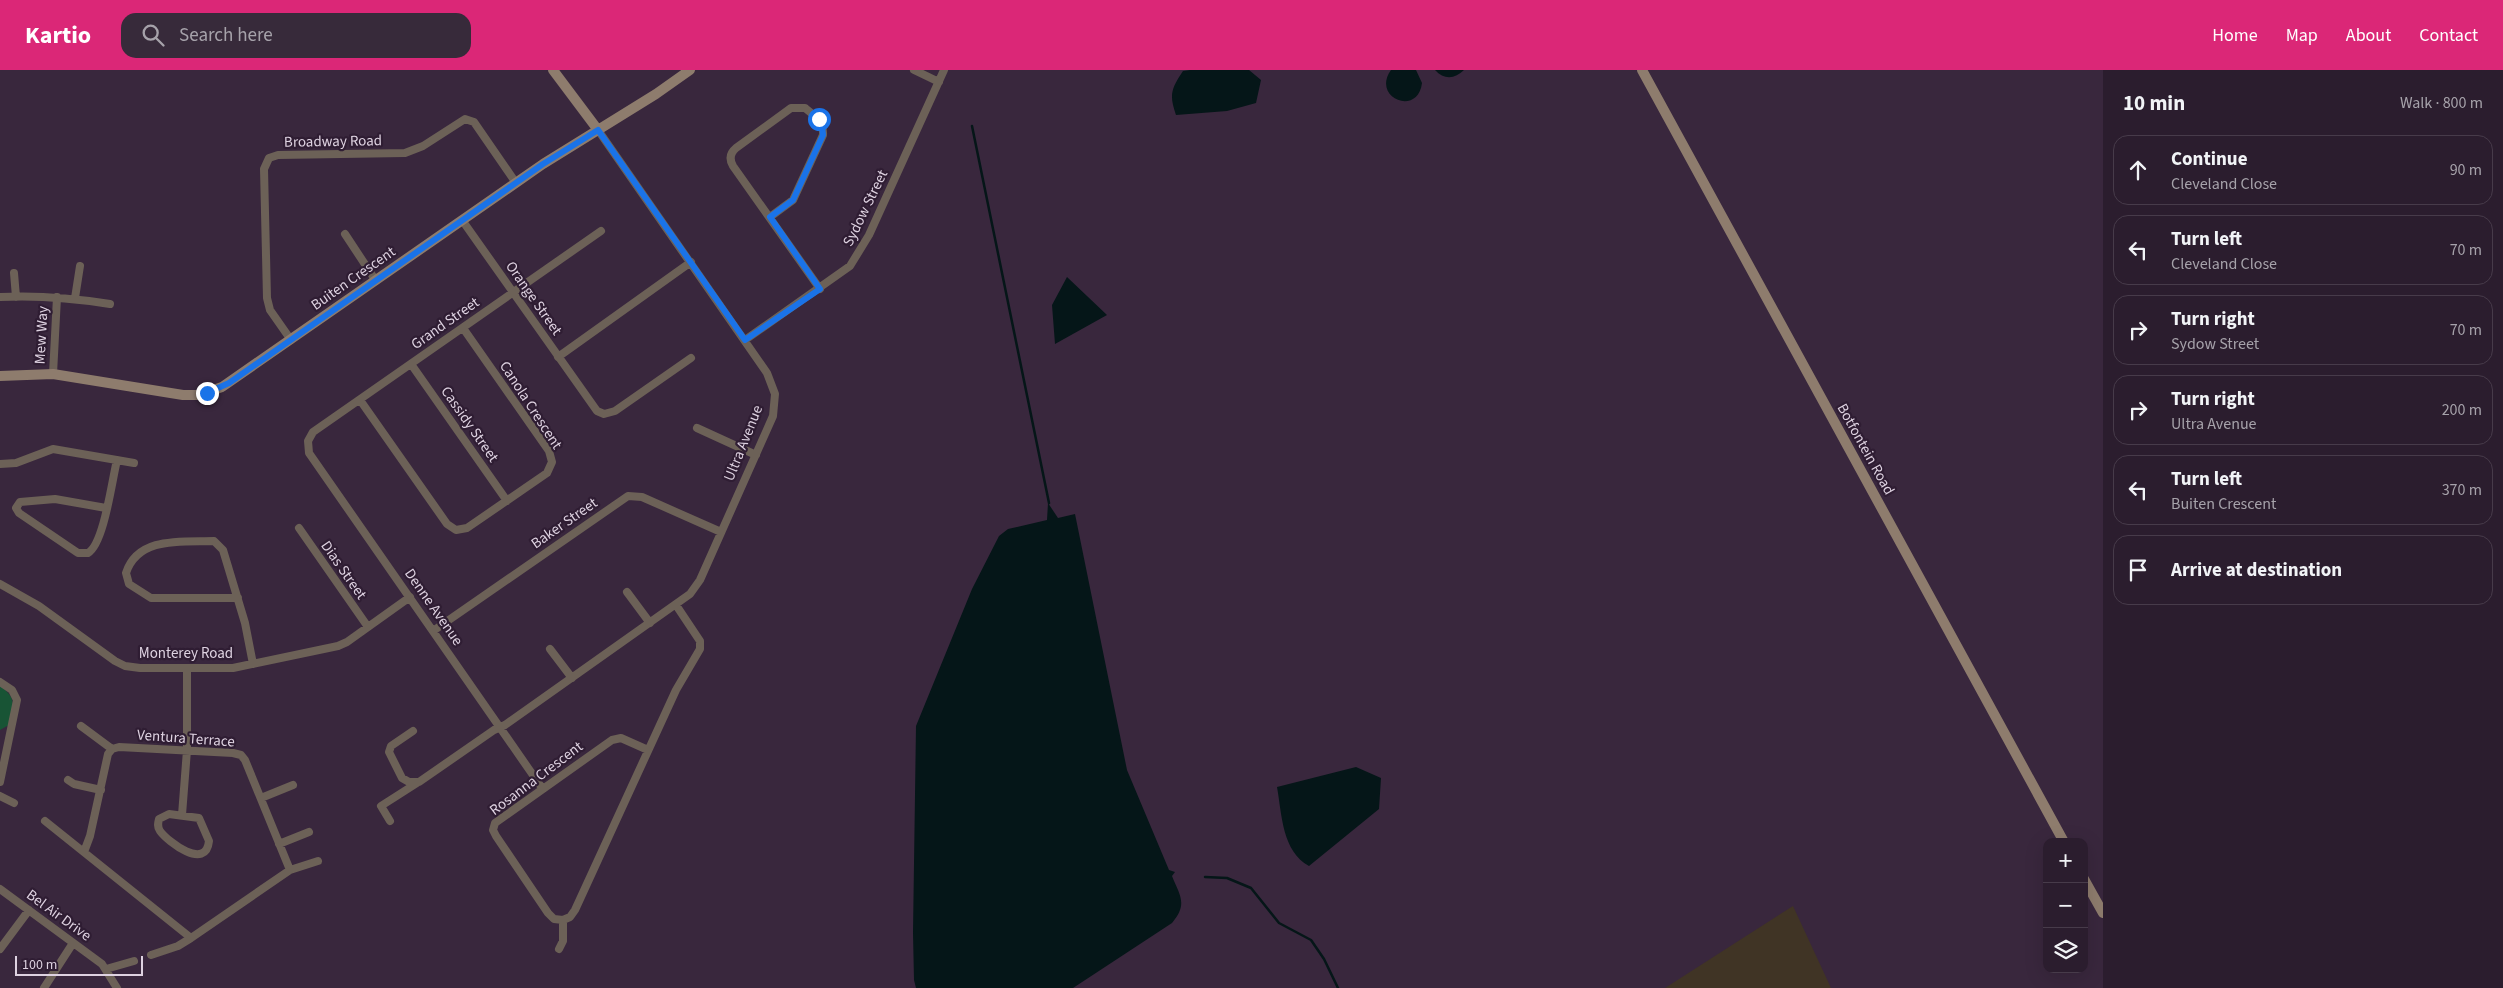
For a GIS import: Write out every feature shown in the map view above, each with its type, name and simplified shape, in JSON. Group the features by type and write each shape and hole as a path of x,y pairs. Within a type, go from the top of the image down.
{"main road":[{"name":"Ultra Avenue","path":"553,70 598,130"},
{"name":"Buiten Crescent","path":"0,376 53,374 175,395 199,395 229,383 516,183 690,70"},
{"name":"Botfontein Road","path":"1642,70 2062,838"},
{"path":"2086,883 2103,913"}],"street":[{"path":"914,70 939,82"},
{"name":"Sydow Street","path":"745,340 820,289 850,266 862,250 944,70"},
{"path":"770,217 793,200 823,135 819,119 805,108 791,108 732,153 731,160 733,166 820,289"},
{"name":"Broadway Road","path":"291,340 270,310 267,298 264,170 269,158 275,156 406,153 423,146 460,121 468,120 474,122 516,183"},
{"name":"Ultra Avenue","path":"390,821 381,806 572,678 676,605 696,585 773,416 775,394 767,372 598,130"},
{"name":"Orange Street","path":"462,220 558,356 691,262"},
{"name":"Grand Street","path":"308,441 313,432 601,231"},
{"path":"345,234 376,280"},
{"path":"75,298 80,266"},
{"path":"14,273 16,296"},
{"path":"0,298 16,296 57,297 110,304"},
{"name":"Mew Way","path":"53,374 57,297"},
{"name":"Canola Crescent","path":"360,400 450,527 460,530 467,528 507,501 547,473 551,466 552,458 463,328"},
{"path":"558,356 594,409 604,414 615,411 691,358"},
{"name":"Cassidy Street","path":"411,364 507,501"},
{"path":"697,428 756,455"},
{"name":"Denne Avenue","path":"308,441 309,453 542,788"},
{"path":"0,464 16,463 53,450 134,463"},
{"path":"106,508 55,499 23,502 18,504 16,508 19,513 78,553 84,554 94,549 100,537 117,460"},
{"name":"Baker Street","path":"434,631 628,496 642,497 721,532"},
{"name":"Dias Street","path":"299,528 368,627"},
{"path":"238,598 151,598 129,584 126,573 138,554 148,546 169,543 214,542 223,550 238,598 245,623 253,664"},
{"name":"Monterey Road","path":"0,584 38,606 120,664 132,668 225,668 338,646 410,597"},
{"path":"627,592 650,623"},
{"path":"559,949 563,941 563,920 570,917 575,910 676,690 700,649 700,641 676,605"},
{"path":"550,649 572,678"},
{"path":"182,814 187,750 187,668"},
{"path":"0,682 12,690 17,700 0,782"},
{"path":"81,726 112,749 107,757 90,836 84,852"},
{"path":"413,731 391,746 389,752 402,778 409,782 419,782"},
{"path":"0,735 9,739"},
{"name":"Rosanna Crescent","path":"563,920 554,919 548,913 493,830 497,821 615,738 624,739 648,750"},
{"name":"Ventura Terrace","path":"112,749 119,747 187,750 241,755 245,760 290,870"},
{"path":"68,780 74,784 101,790"},
{"path":"261,798 292,785"},
{"path":"0,796 14,802"},
{"path":"182,814 195,816 201,821 209,843 207,848 199,854 188,853 159,829 158,822 163,815 182,814"},
{"path":"45,821 191,938"},
{"path":"280,844 309,832"},
{"path":"151,954 178,946 290,870 318,861"},
{"name":"Bel Air Drive","path":"0,889 106,969 117,988"},
{"path":"0,949 29,910"},
{"path":"44,988 73,943"},
{"path":"106,969 134,961"}],"shaded area":[{"path":"1249,70 1261,80 1256,103 1227,111 1176,115 1172,102 1172,92 1183,71"},
{"path":"1391,70 1416,70 1422,83 1419,93 1413,99 1398,100 1391,95 1387,89 1386,80"},
{"path":"1435,70 1464,70 1453,77 1446,77"},
{"path":"1067,277 1107,315 1055,344 1052,305"},
{"path":"1048,503 1058,518 1075,514 1127,770 1169,870 1175,872 1172,876 1180,895 1180,910 1172,923 1073,988 916,988 914,980 913,933 916,726 972,589 999,536 1008,529 1047,520"},
{"path":"1356,767 1381,778 1379,809 1309,866 1293,851 1288,842 1282,820 1277,787"},
{"path":"1793,906 1831,988 1665,988"}],"green space":[{"path":"0,686 10,695 13,703 9,725 0,730"}],"waterway":[{"path":"972,126 1049,503"},
{"path":"1205,877 1227,878 1251,888 1279,923 1311,940 1324,959 1338,988"}],"route":[{"path":"207,393 229,383 543,164 598,130 745,340 820,289 770,217 793,200 823,135 819,119"}]}
